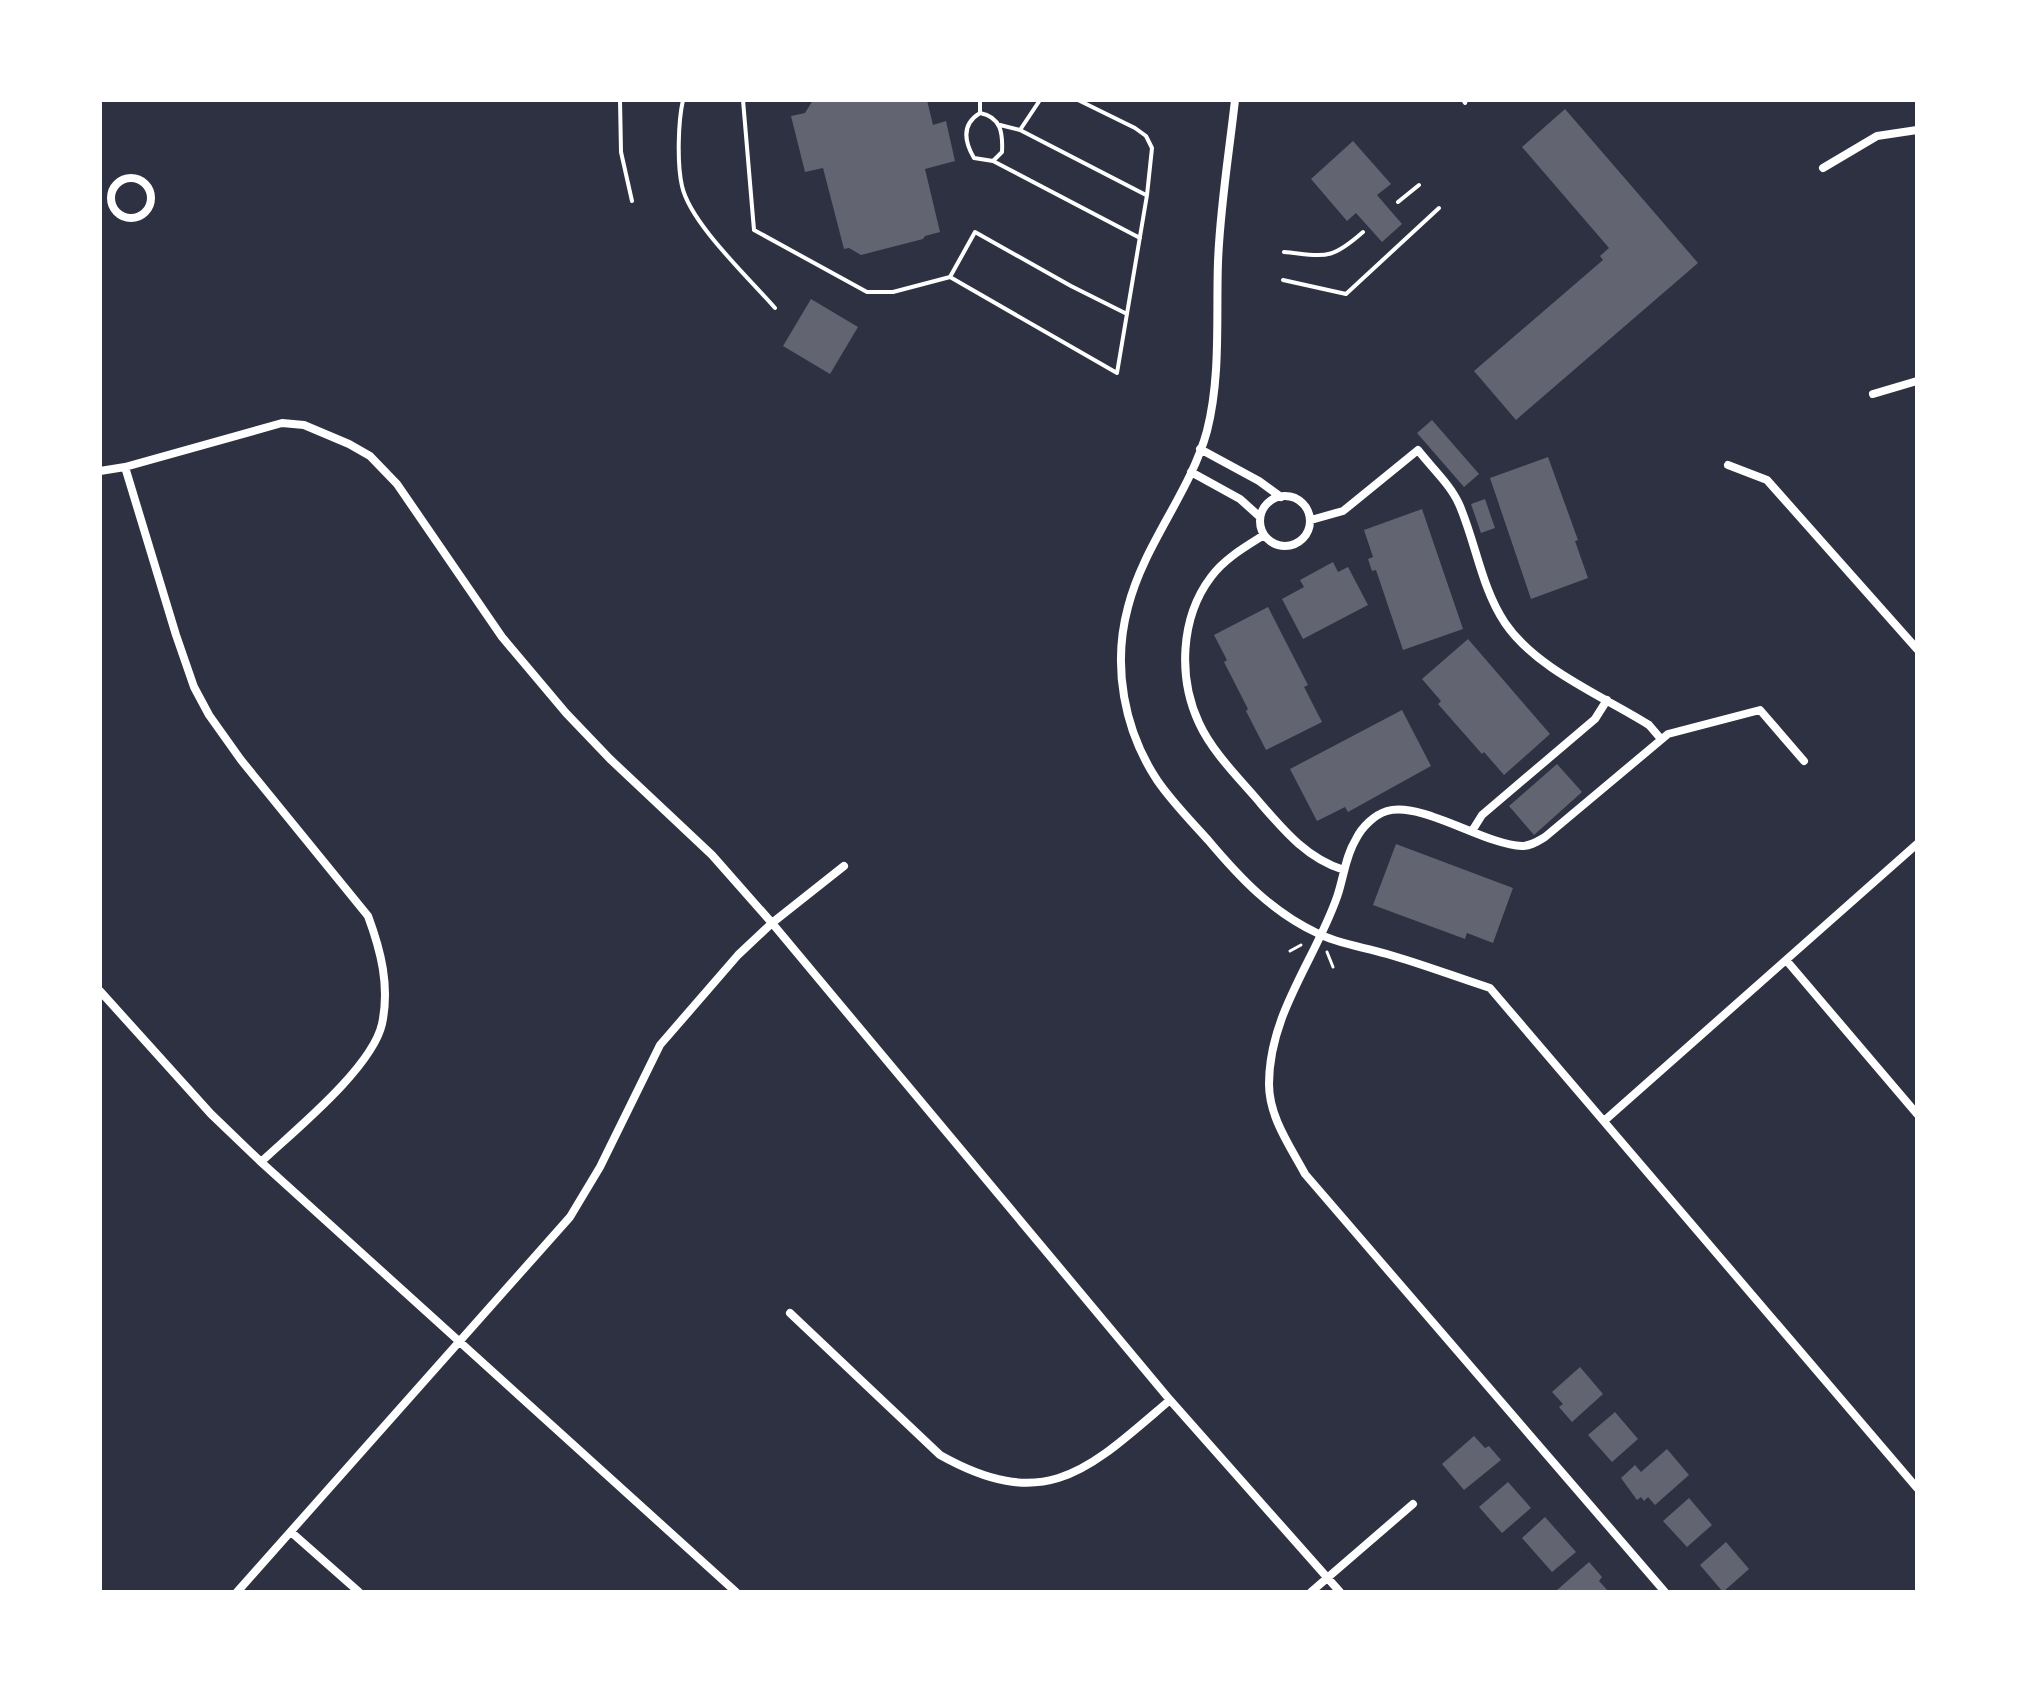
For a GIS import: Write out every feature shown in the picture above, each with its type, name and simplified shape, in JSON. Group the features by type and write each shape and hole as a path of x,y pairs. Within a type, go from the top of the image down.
{"street":[{"path":"1235,100 1221,216 1213,400 1191,472 1139,574 1128,606 1121,658 1126,708 1143,756 1159,782 1192,822 1260,897 1319,935 1490,988 1917,1488"},
{"path":"1823,168 1877,136 1917,130"},
{"path":"122,181 141,181 149,191 151,198 147,210 137,217 124,217 113,206 113,190 122,181"},
{"path":"100,210 113,206"},
{"path":"1873,394 1917,381"},
{"path":"100,471 125,467 282,423 304,425 370,456 397,484 502,637 566,713 712,855 772,923 1170,1400 1340,1592"},
{"path":"1191,472 1240,499 1260,517 1264,535 1278,546 1290,546 1305,537 1311,520 1307,508 1298,500 1281,497 1259,481 1200,449"},
{"path":"1311,520 1343,511 1418,450 1457,500 1484,581 1506,625 1541,659 1649,725 1661,739"},
{"path":"1728,465 1767,480 1917,649"},
{"path":"125,467 194,687 209,715 241,760 368,916 378,943 386,985 381,1027 360,1065 336,1092 261,1162"},
{"path":"1260,517 1269,502 1281,497"},
{"path":"1264,535 1227,560 1199,596 1186,640 1188,689 1199,724 1251,792 1312,856 1324,864 1344,870"},
{"path":"1472,831 1482,815 1595,719 1607,700"},
{"path":"1665,1592 1305,1174 1277,1122 1269,1088 1271,1046 1337,897 1354,841 1377,815 1404,810 1522,846 1534,844 1661,739 1681,730 1760,710 1804,761"},
{"path":"1604,1121 1917,844"},
{"path":"237,1592 570,1217 600,1167 660,1045 738,955 772,923 844,866"},
{"path":"1786,960 1917,1114"},
{"path":"100,991 211,1114 261,1162 736,1592"},
{"path":"790,1313 940,1455 968,1471 998,1481 1044,1482 1088,1466 1170,1400"},
{"path":"1311,1592 1413,1504"},
{"path":"291,1532 359,1592"}],"lane":[{"path":"620,100 621,152 632,201"},
{"path":"683,100 678,119 682,186 696,218 775,308"},
{"path":"743,100 754,230 867,292 893,292 950,277 1117,373 1152,148 1146,136 1135,128 1078,100"},
{"path":"980,100 980,113"},
{"path":"1020,130 1040,100"},
{"path":"980,113 991,115 1000,125 1020,130 1147,195"},
{"path":"980,113 968,123 965,132 968,149 974,158 993,161 1140,238"},
{"path":"993,161 1002,152 1000,125"},
{"path":"1398,202 1419,185"},
{"path":"1283,280 1346,294 1439,208"},
{"path":"950,277 975,232 1127,314"},
{"path":"1284,252 1328,257 1363,232"}],"building":[{"path":"813,100 927,100 933,125 946,121 955,161 925,169 940,232 861,255 849,248 844,249 823,168 805,172 791,116 805,113"},
{"path":"1565,109 1698,263 1516,420 1474,371 1603,260 1600,256 1609,248 1522,147"},
{"path":"1353,141 1391,184 1377,195 1402,224 1382,242 1356,213 1347,221 1311,179"},
{"path":"811,299 858,327 830,374 783,346"},
{"path":"1432,420 1479,474 1464,487 1417,433"},
{"path":"1548,457 1578,540 1575,541 1588,578 1531,599 1490,478"},
{"path":"1485,499 1495,528 1481,533 1471,504"},
{"path":"1422,509 1463,629 1403,650 1376,570 1372,571 1368,559 1373,557 1364,530"},
{"path":"1333,562 1338,572 1348,567 1368,605 1303,639 1282,599 1304,587 1300,580"},
{"path":"1268,607 1308,685 1304,687 1322,722 1266,750 1214,635"},
{"path":"1468,639 1550,734 1504,775 1438,704 1441,701 1422,679"},
{"path":"1402,710 1431,766 1348,812 1345,807 1317,821 1290,769"},
{"path":"1557,764 1582,792 1534,835 1509,806"},
{"path":"1396,844 1513,888 1493,943 1467,933 1465,939 1373,905"},
{"path":"1580,1367 1603,1394 1572,1422 1559,1407 1563,1404 1552,1392"},
{"path":"1615,1412 1638,1439 1612,1462 1588,1435"},
{"path":"1474,1436 1485,1448 1489,1446 1501,1460 1464,1490 1442,1464"},
{"path":"1667,1449 1689,1475 1655,1505 1648,1497 1644,1501 1641,1497 1637,1500 1621,1478 1635,1465 1641,1472"},
{"path":"1508,1482 1531,1508 1502,1533 1479,1507"},
{"path":"1689,1498 1712,1525 1687,1547 1663,1521"},
{"path":"1545,1517 1576,1552 1552,1572 1522,1538"},
{"path":"1726,1542 1749,1569 1723,1592 1700,1565"},
{"path":"1589,1562 1602,1577 1599,1581 1609,1592 1557,1590"}]}
